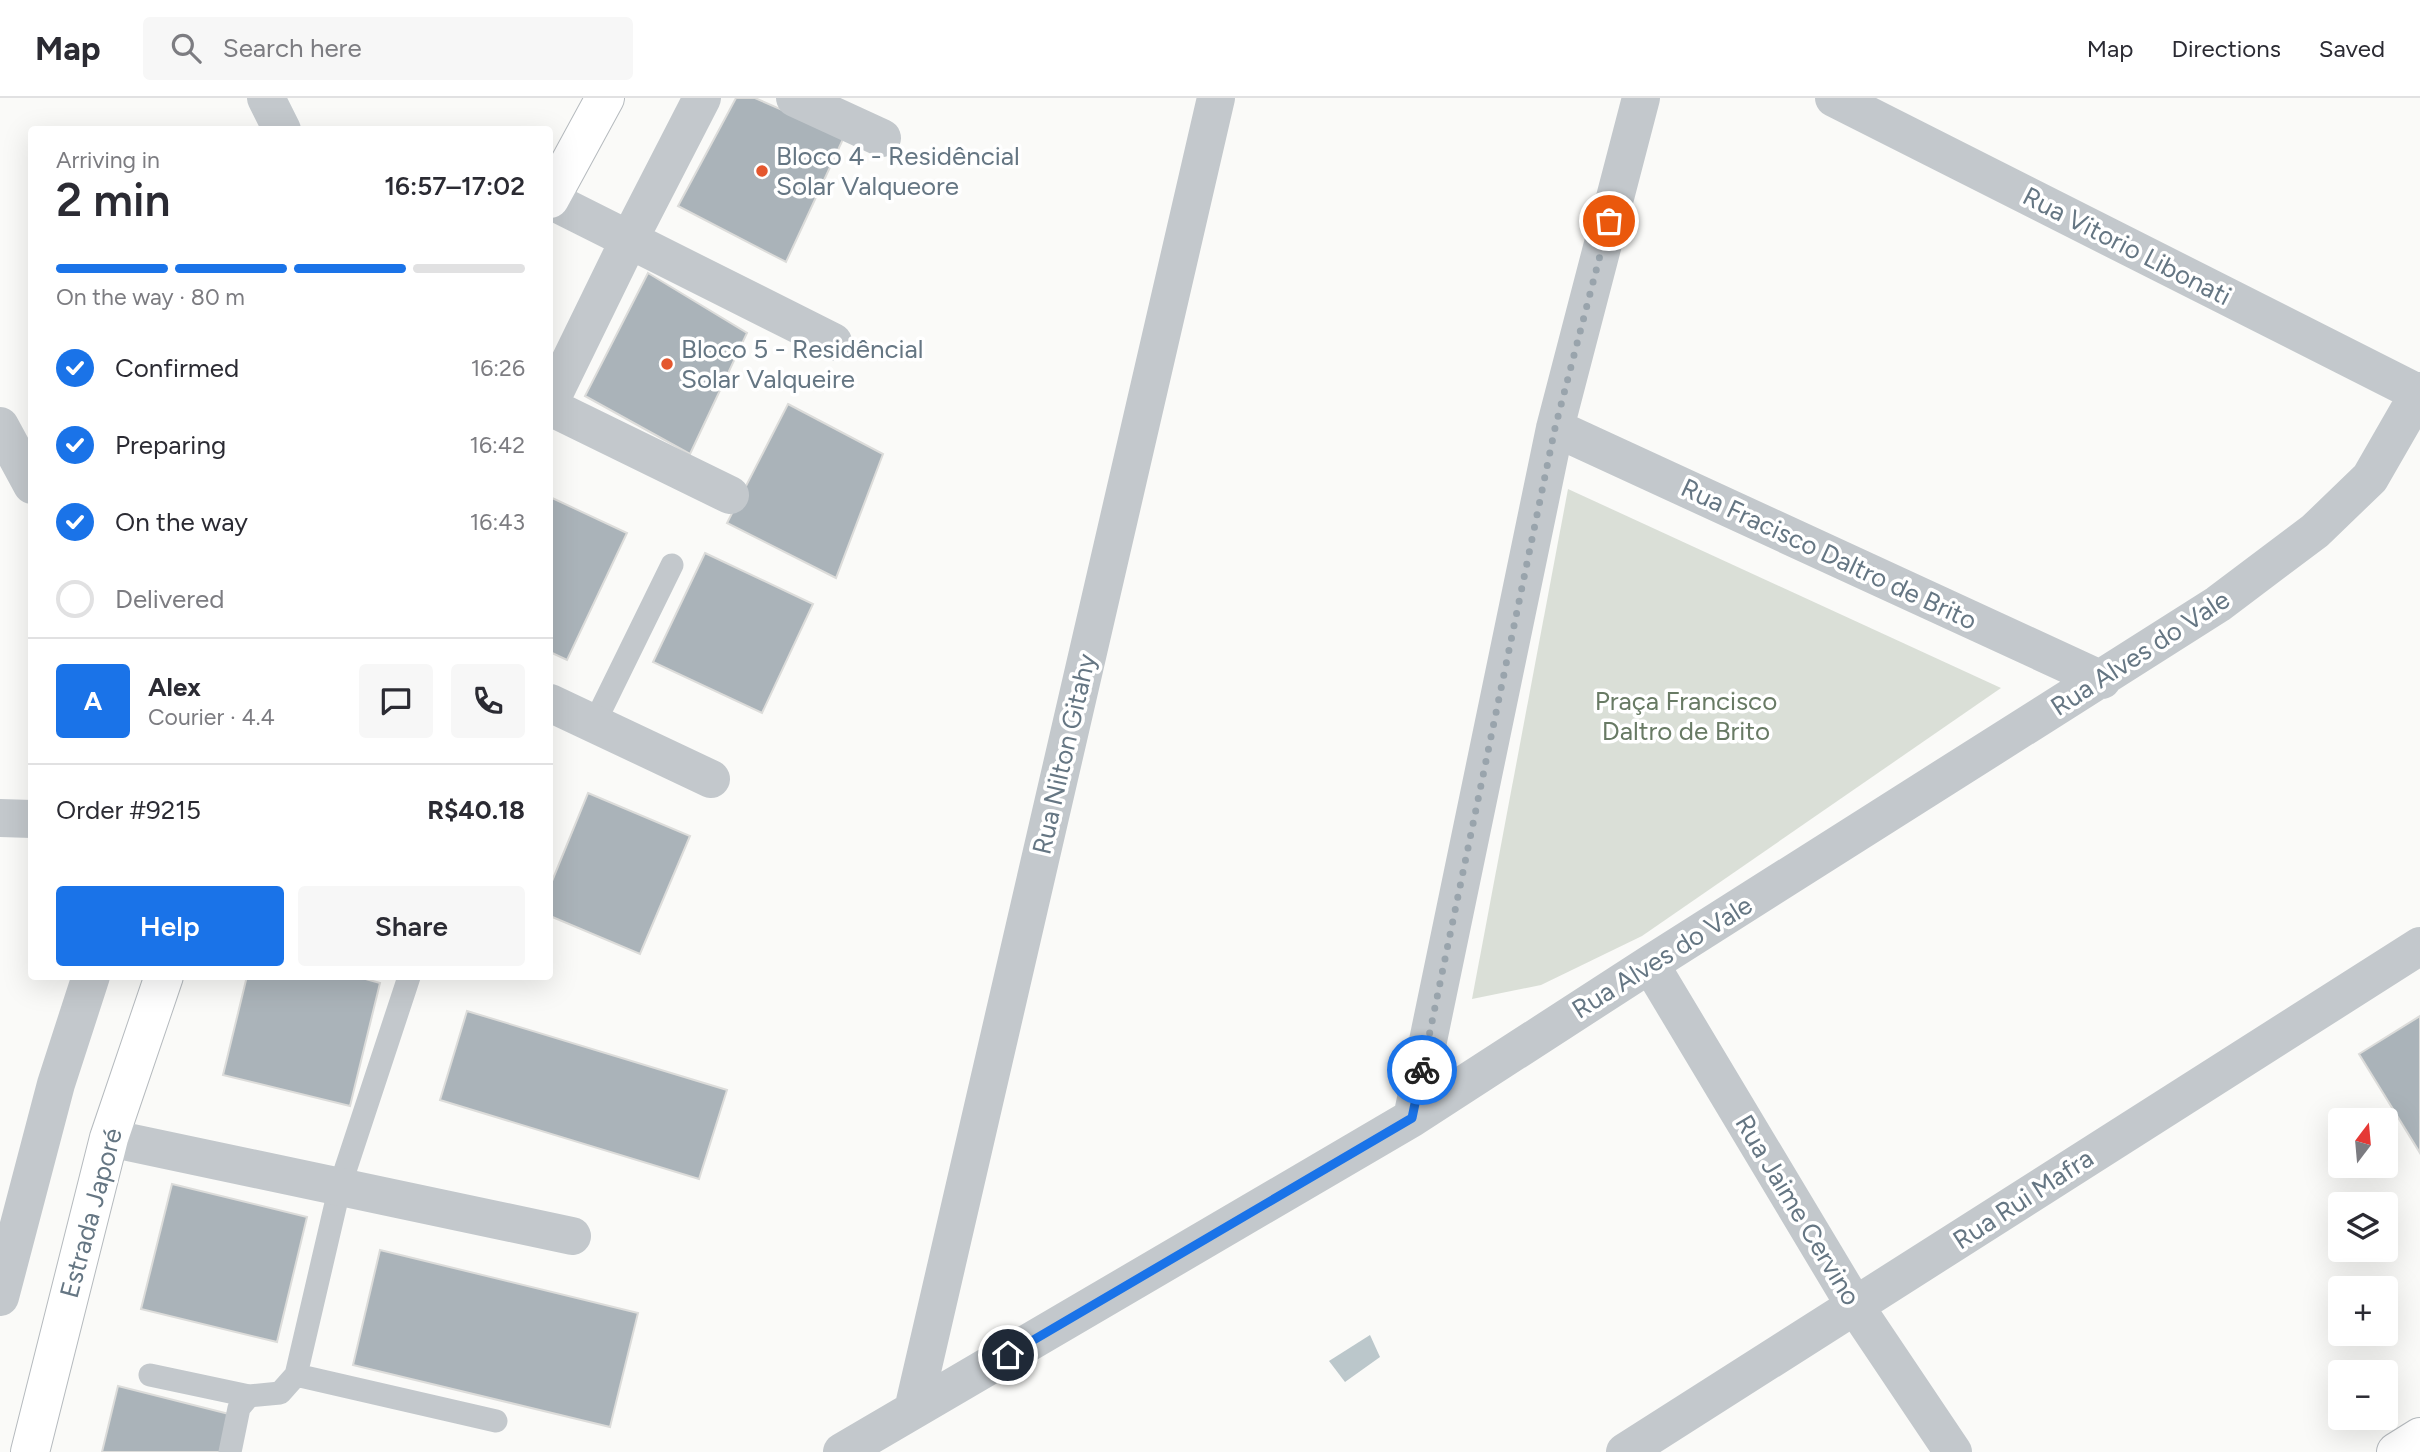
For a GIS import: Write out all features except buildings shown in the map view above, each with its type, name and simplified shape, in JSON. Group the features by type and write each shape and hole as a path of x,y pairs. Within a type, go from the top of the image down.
{"main road":[{"path":"553,194 605,98"},
{"name":"Estrada Japoré","path":"30,1452 109,1138 163,980"},
{"path":"2396,1452 2420,1437"}],"street":[{"path":"265,98 280,126"},
{"path":"553,399 629,240 702,98"},
{"path":"795,98 882,138"},
{"name":"Rua Nilton Gitahy","path":"913,1410 1216,98"},
{"path":"1412,1118 1555,428 1641,98"},
{"name":"Rua Vitorio Libonati","path":"1834,98 2420,393"},
{"path":"553,202 833,342"},
{"name":"Rua Alves do Vale","path":"842,1452 1412,1118 2218,604 2315,531 2371,478 2420,393"},
{"path":"553,406 730,495"},
{"path":"0,426 28,478"},
{"name":"Rua Fracisco Daltro de Brito","path":"1555,428 2102,680"},
{"path":"553,704 711,779"},
{"path":"0,818 28,818"},
{"name":"Rua Rui Mafra","path":"1625,1452 2420,946"},
{"name":"Rua Jaime Cervino","path":"1650,964 1855,1306 1953,1452"},
{"path":"0,1297 56,1084 90,980"},
{"path":"109,1138 572,1236"}],"lane":[{"path":"594,724 673,565"},
{"path":"150,1375 250,1396 280,1393 296,1375 340,1186 408,980"},
{"path":"296,1375 496,1421"},
{"path":"232,1452 239,1408 250,1396"}],"green space":[{"name":"Praça Francisco Daltro de Brito","path":"1568,489 2001,688 1642,936 1541,985 1472,999"}],"shaded area":[{"path":"1370,1335 1380,1357 1345,1382 1329,1361"}],"way so far":[{"path":"1422,1070 1555,428 1609,221"}],"place":[{"name":"Bloco 4 - Residêncial Solar Valqueore","path":"762,171"},
{"name":"Bloco 5 - Residêncial Solar Valqueire","path":"667,364"}],"route":[{"path":"1008,1355 1412,1118 1422,1070"}]}
